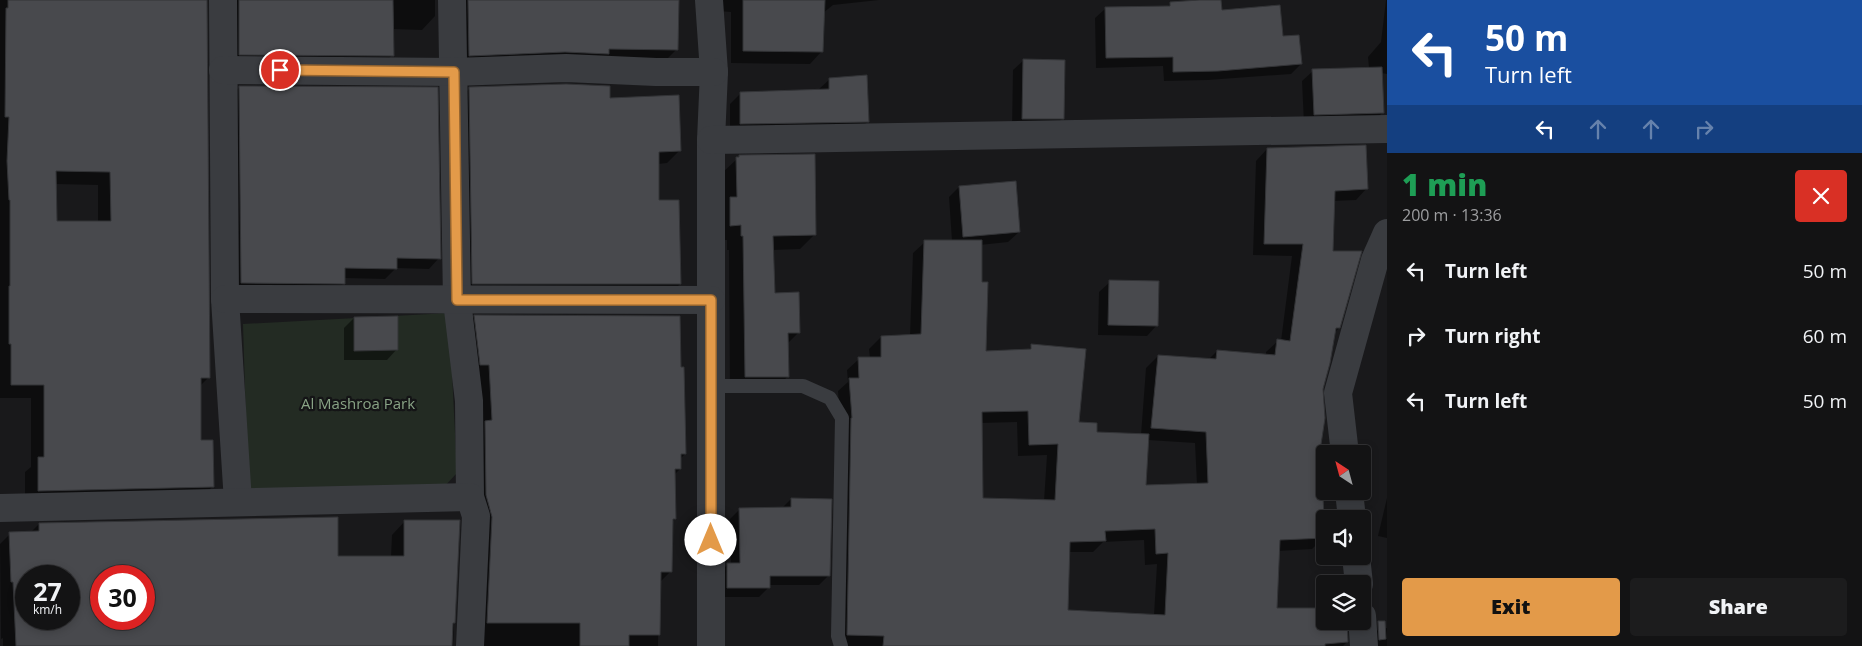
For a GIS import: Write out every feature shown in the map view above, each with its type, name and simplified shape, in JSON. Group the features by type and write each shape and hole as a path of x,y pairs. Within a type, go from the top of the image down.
{"street":[{"path":"223,0 225,299 238,502"},
{"path":"452,0 457,300 469,401 470,497 476,516 470,646"},
{"path":"709,0 714,72 711,140 711,646"},
{"path":"223,70 454,72 566,68 656,72 714,72"},
{"path":"711,140 1387,129"},
{"path":"1344,445 1338,393 1375,260 1387,233"},
{"path":"225,299 711,300"},
{"path":"0,508 470,497"},
{"path":"1363,630 1364,646"}],"lane":[{"path":"712,386 804,386 830,398 842,418 838,636 841,646"}],"green space":[{"name":"Al Mashroa Park","path":"449,313 457,473 443,488 248,490 243,324"}],"building":[{"path":"8,0 207,0 210,378 201,378 201,440 213,440 214,487 38,491 38,457 44,457 44,385 11,385 11,344 9,344 10,200 7,161 9,117 5,117 6,8 8,8","holes":["56,171 110,172 111,221 57,221"]},
{"path":"239,0 393,0 394,56 239,55"},
{"path":"468,0 679,0 678,50 609,49 609,54 565,52 469,56"},
{"path":"743,0 825,0 823,52 743,51"},
{"path":"1221,0 1222,10 1280,5 1283,36 1299,35 1302,64 1218,71 1173,72 1173,57 1106,58 1105,7 1170,6 1170,2"},
{"path":"1023,59 1065,60 1064,119 1022,119"},
{"path":"1382,67 1384,113 1314,115 1312,69"},
{"path":"867,75 869,122 740,124 740,92 829,89 829,78"},
{"path":"566,84 610,86 610,98 679,95 681,151 659,152 659,200 679,200 681,284 472,284 469,87"},
{"path":"239,86 438,87 441,259 397,258 397,269 345,268 345,284 241,283"},
{"path":"1366,145 1368,189 1335,191 1333,251 1362,251 1340,328 1336,328 1323,389 1325,418 1321,445 1316,445 1316,500 1323,500 1324,510 1316,510 1316,538 1280,540 1277,608 1316,608 1316,630 1347,630 1348,642 1325,644 1325,646 883,646 884,636 847,635 852,418 849,378 859,378 858,357 881,357 881,336 921,334 924,240 982,240 982,282 988,282 986,351 1031,349 1031,344 1086,349 1079,422 1097,423 1097,432 1149,434 1146,485 1208,483 1206,432 1151,428 1158,355 1216,359 1217,350 1275,355 1277,339 1290,341 1303,244 1264,244 1267,148","holes":["1028,411 1029,445 1058,444 1055,500 983,498 982,412","1155,529 1156,554 1168,553 1165,615 1068,610 1070,542 1106,541 1105,531"]},
{"path":"815,154 816,235 773,236 775,293 799,292 800,333 788,333 789,377 745,377 743,236 741,236 741,225 730,226 730,197 737,197 736,157 739,157 739,155"},
{"path":"1016,181 1020,232 963,237 959,186"},
{"path":"1109,280 1159,281 1158,326 1108,325"},
{"path":"474,315 680,316 681,367 684,367 686,454 681,454 681,469 675,469 676,519 673,519 672,572 661,572 660,635 629,635 629,646 580,646 580,623 487,623 492,517 486,495 485,421 492,420 489,365 480,365"},
{"path":"398,316 398,350 354,351 354,317"},
{"path":"791,498 832,499 830,576 770,576 770,588 727,588 727,563 740,563 739,508 791,507"},
{"path":"338,517 338,556 404,556 404,520 460,520 455,623 453,623 452,646 16,646 15,630 80,630 80,565 15,565 15,625 9,532 39,531 39,523"},
{"path":"1378,621 1385,621 1386,639 1379,640"}],"route":[{"path":"280,70 454,72 457,300 711,300 711,540"}]}
